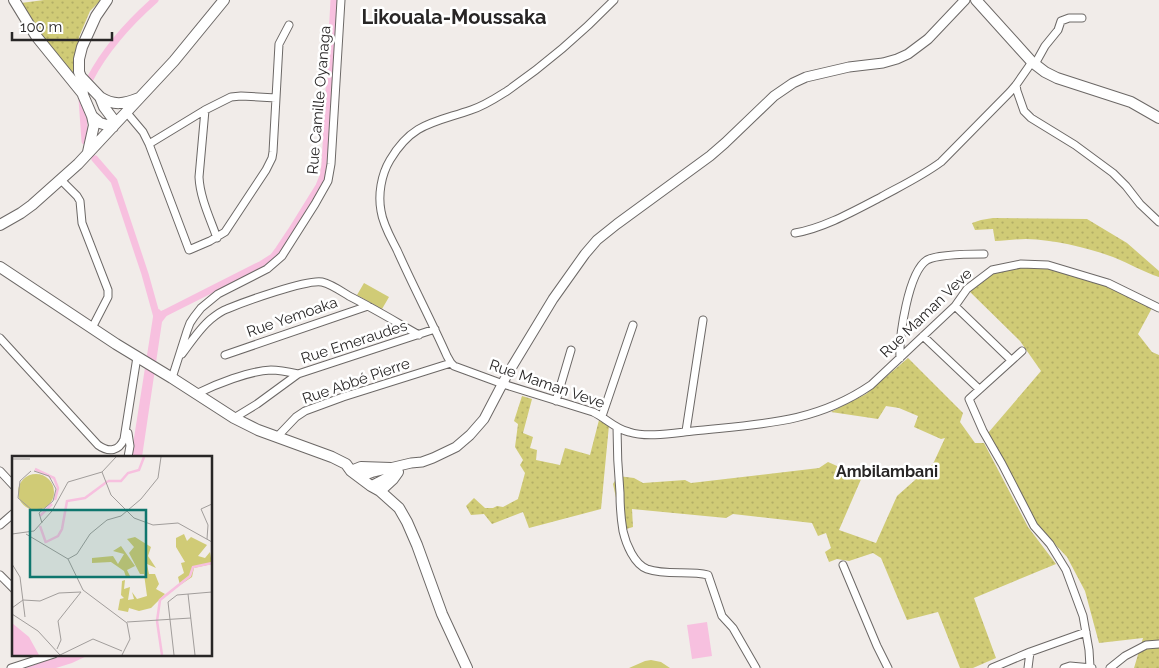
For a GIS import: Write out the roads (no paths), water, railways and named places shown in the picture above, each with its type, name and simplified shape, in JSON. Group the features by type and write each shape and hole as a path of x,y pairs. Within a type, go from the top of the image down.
{"main road":[{"path":"14,0 36,36 83,95 94,125 88,152"},
{"path":"83,95 78,65 82,47 93,22 107,0"},
{"path":"0,225 32,205 61,180 174,61 224,0"},
{"path":"976,0 1034,63 1045,72 1057,78 1131,102 1159,118"},
{"path":"81,77 100,97 109,102 117,103 140,98"},
{"path":"100,97 114,125"},
{"path":"92,116 100,123 114,125"},
{"path":"0,267 234,418 252,428 332,457 346,464 351,470 376,488 399,508 407,522 442,614 467,668"},
{"path":"351,470 361,467 394,470 393,479 376,488"}],"street":[{"name":"Rue Camille Oyanaga","path":"172,378 190,323 201,308 218,294 259,273 274,264 282,256 328,180 331,164 341,0"},
{"path":"451,363 401,260 381,212 380,198 387,166 397,148 413,132 433,122 480,106 507,90 538,68 577,36 614,0"},
{"path":"360,477 373,472 394,470 411,463 433,458 456,446 470,435 484,419 528,338 564,283 597,240 710,156 784,88 806,77 849,67 883,63 908,54 928,39 964,0"},
{"path":"795,233 815,228 853,212 903,186 941,162 1016,84 1034,63 1058,30 1062,21 1069,18 1082,18"},
{"path":"127,112 143,132 149,144 189,250 217,238 225,232 272,158 279,44 289,25"},
{"path":"1016,84 1024,111 1031,118 1075,144 1113,173 1140,204 1159,222"},
{"path":"149,144 231,96 276,98"},
{"path":"205,110 199,177 201,194 217,238"},
{"path":"61,180 78,196 82,222 108,290 108,297 92,328"},
{"path":"900,358 899,347 906,306 914,277 922,265 927,260 946,256 984,254"},
{"name":"Rue Maman Veve","path":"451,363 458,368 503,384 602,416 617,427 629,432 641,434 686,431 748,426 788,420 819,412 858,394 871,385 955,306 967,289 992,270 1021,264 1048,265 1118,288 1159,308"},
{"path":"178,358 196,335 218,314 227,309 309,282 321,282 329,285 419,335"},
{"name":"Rue Yemoaka","path":"225,354 368,306"},
{"path":"955,306 1011,360"},
{"path":"686,431 703,320"},
{"path":"602,416 633,325"},
{"name":"Rue Emeraudes","path":"234,418 298,374 435,329"},
{"path":"923,336 979,389"},
{"path":"0,338 100,447 108,450 119,448 122,445 140,358"},
{"path":"556,401 571,350"},
{"path":"1022,351 969,399 983,431 1034,526 1050,544 1066,570 1083,616 1091,668 1070,666 1064,668"},
{"name":"Rue Abbé Pierre","path":"277,437 305,410 451,363"},
{"path":"196,394 233,379 261,372 278,370 298,374"},
{"path":"617,427 617,458 622,517 624,532 632,555 637,562 648,570 708,575 722,616 733,628 756,668"},
{"path":"126,428 130,446 128,456"},
{"path":"0,471 12,484"},
{"path":"0,525 12,515"},
{"path":"843,565 888,668"},
{"path":"0,575 12,587"},
{"path":"992,668 1086,632"},
{"path":"1110,668 1125,656 1146,645 1159,644"},
{"path":"1028,668 1030,652"},
{"path":"11,668 48,656"}],"waterway":[{"path":"90,79 103,57 119,36 155,0"},
{"path":"159,316 273,257 319,186 325,165 334,0"},
{"path":"82,99 85,141"},
{"path":"95,159 114,181 145,274 157,317"}],"district":[{"name":"Likouala-Moussaka","path":"454,17"},
{"name":"Ambilambani","path":"887,471"}]}
